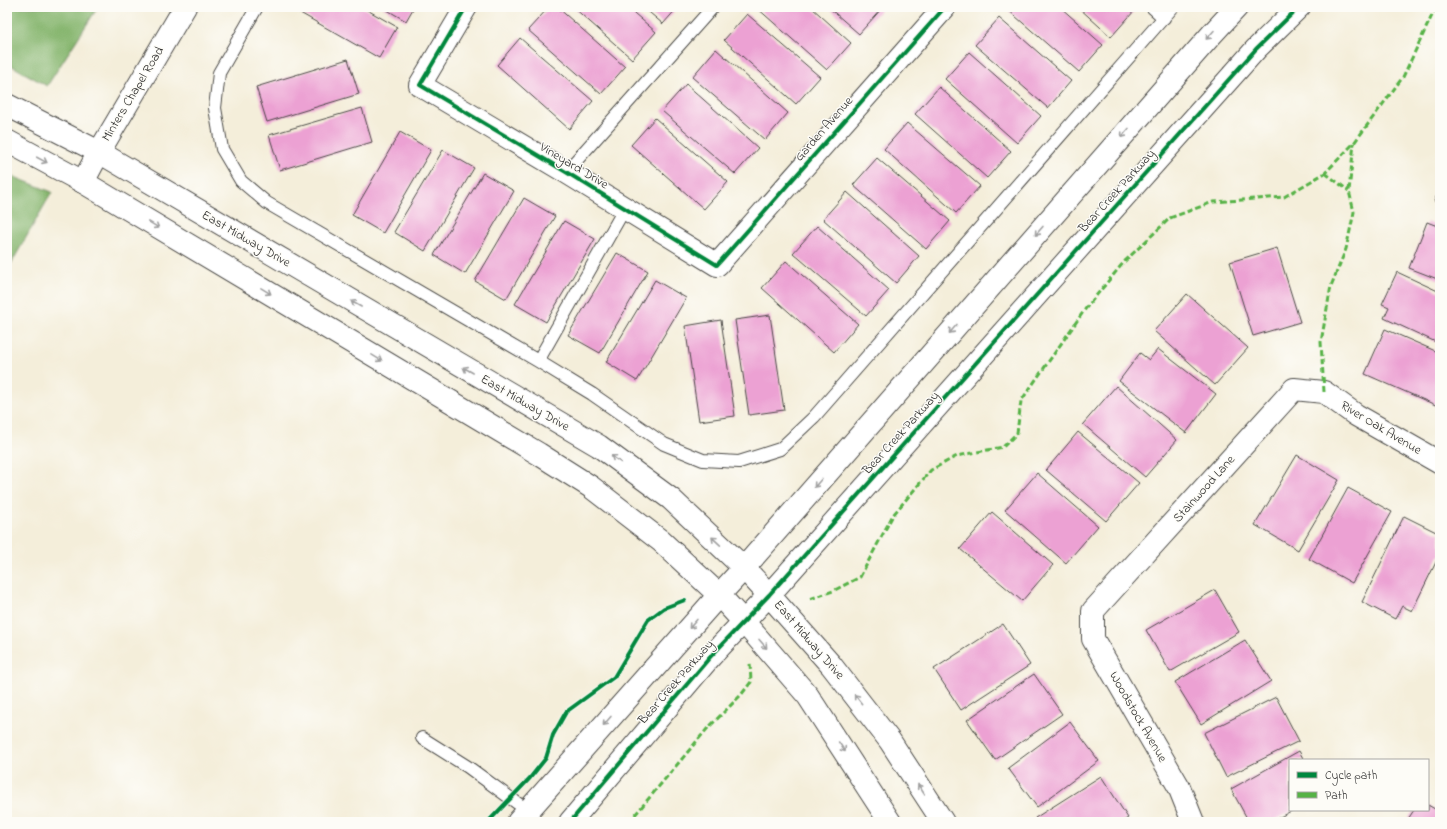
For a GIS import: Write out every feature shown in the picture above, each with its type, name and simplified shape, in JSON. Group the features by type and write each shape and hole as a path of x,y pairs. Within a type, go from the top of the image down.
{"street":[{"name":"Minters Chapel Road","path":"83,182 99,152 185,7"},
{"name":"Vineyard Drive","path":"466,7 420,85 566,172 717,265"},
{"name":"Garden Avenue","path":"717,265 945,7"},
{"name":"Bear Creek Parkway","path":"523,816 718,595 744,568 1237,7"},
{"name":"Bear Creek Parkway","path":"570,822 711,656 769,595 1256,49 1299,7"},
{"name":"East Midway Drive","path":"7,105 99,152 599,446 671,499 744,568 831,665 890,741 943,822"},
{"path":"7,142 83,182 539,454 591,487 662,541 743,621 808,696 890,822"},
{"name":"Stainwood Lane","path":"1093,611 1294,389 1324,392"},
{"name":"River Oak Avenue","path":"1324,392 1356,415 1440,463"},
{"name":"Woodstock Avenue","path":"1093,611 1093,639 1179,787 1193,822"}],"lane":[{"path":"258,7 219,73 215,108 222,149 241,181 268,203 592,394 664,444 703,460 738,462 780,449 814,417 1173,7"},
{"path":"566,172 713,7"},
{"path":"1152,7 1164,18"},
{"path":"538,361 625,208"},
{"path":"422,738 468,767 523,816"}],"green space":[{"path":"7,7 98,7 47,86 7,63"},
{"path":"7,174 52,192 7,271"}],"building":[{"path":"297,7 362,7 397,27 379,58 295,10"},
{"path":"382,7 414,7 406,21"},
{"path":"549,7 557,7 625,67 601,94 528,30"},
{"path":"573,7 627,7 656,32 632,59"},
{"path":"643,7 678,7 663,24"},
{"path":"756,7 811,7 851,43 827,70"},
{"path":"828,7 883,7 859,34"},
{"path":"1008,7 1060,7 1103,45 1079,72 1007,9"},
{"path":"1078,7 1132,7 1135,10 1111,37"},
{"path":"747,14 820,77 796,104 724,40"},
{"path":"999,18 1071,81 1048,108 975,45"},
{"path":"520,38 593,101 569,129 497,65"},
{"path":"716,49 788,113 765,140 692,77"},
{"path":"969,52 1041,116 1017,143 945,79"},
{"path":"348,59 359,94 267,122 256,87"},
{"path":"686,84 758,148 735,174 662,111"},
{"path":"939,87 1011,151 987,178 915,114"},
{"path":"362,108 372,142 280,170 269,135"},
{"path":"655,118 728,182 704,209 631,145"},
{"path":"907,123 980,186 956,213 884,149"},
{"path":"400,132 431,150 383,233 352,215"},
{"path":"443,150 474,168 425,251 394,232"},
{"path":"877,158 950,221 926,249 853,185"},
{"path":"483,173 514,191 465,274 434,255"},
{"path":"1440,189 1440,204 1434,201"},
{"path":"847,192 919,256 896,283 823,219"},
{"path":"524,198 555,216 506,299 475,281"},
{"path":"564,221 595,239 546,322 515,304"},
{"path":"1427,222 1440,227 1440,280 1409,268"},
{"path":"817,226 889,290 866,316 793,253"},
{"path":"1277,248 1300,322 1253,336 1230,262"},
{"path":"617,253 648,271 600,353 568,335"},
{"path":"786,261 858,324 834,352 762,288"},
{"path":"1397,272 1440,292 1440,344 1384,318 1389,307 1382,304"},
{"path":"655,280 686,298 637,381 606,362"},
{"path":"1187,294 1248,348 1215,385 1154,331"},
{"path":"770,315 784,410 749,415 735,320"},
{"path":"721,320 735,416 699,421 685,326"},
{"path":"1385,329 1440,353 1440,407 1365,374"},
{"path":"1158,349 1216,394 1186,433 1119,381 1140,353 1149,360"},
{"path":"1116,386 1177,440 1145,477 1083,424"},
{"path":"1078,432 1139,483 1106,521 1046,470"},
{"path":"1297,455 1339,480 1298,550 1255,525"},
{"path":"1037,473 1098,526 1066,563 1005,510"},
{"path":"1348,488 1392,512 1352,583 1309,559"},
{"path":"992,512 1053,565 1022,601 960,549"},
{"path":"1404,516 1440,534 1440,554 1412,611 1402,606 1395,619 1362,602"},
{"path":"1215,590 1239,632 1170,672 1146,630"},
{"path":"1003,624 1030,665 961,710 934,669"},
{"path":"1245,640 1271,681 1201,724 1175,682"},
{"path":"1034,674 1062,714 995,760 967,720"},
{"path":"1276,697 1299,741 1226,777 1204,733"},
{"path":"1070,722 1099,761 1037,807 1008,768"},
{"path":"1299,751 1303,759 1289,759 1289,811 1291,811 1271,822 1249,822 1231,789"},
{"path":"1101,776 1128,818 1122,822 1038,822 1035,818"},
{"path":"1429,806 1440,812 1440,822 1406,822 1413,811 1429,811"}],"marked path":[{"path":"810,599 833,591 860,577 893,515 931,470 957,456 1003,447 1017,433 1021,401 1086,308 1124,262 1170,218 1213,202 1284,197 1325,173 1354,143 1403,77 1436,7"},
{"path":"1324,392 1321,342 1331,286 1346,249 1354,212 1349,191 1354,143"},
{"path":"1325,173 1349,191"},
{"path":"629,822 707,729 741,695 751,682 750,662"}],"cycle path":[{"path":"466,7 420,85 566,172 717,265 945,7"},
{"path":"570,822 711,656 769,595 1256,49 1299,7"},
{"path":"488,822 530,778 546,758 553,735 566,712 614,677 648,620 664,608 685,600"}]}
